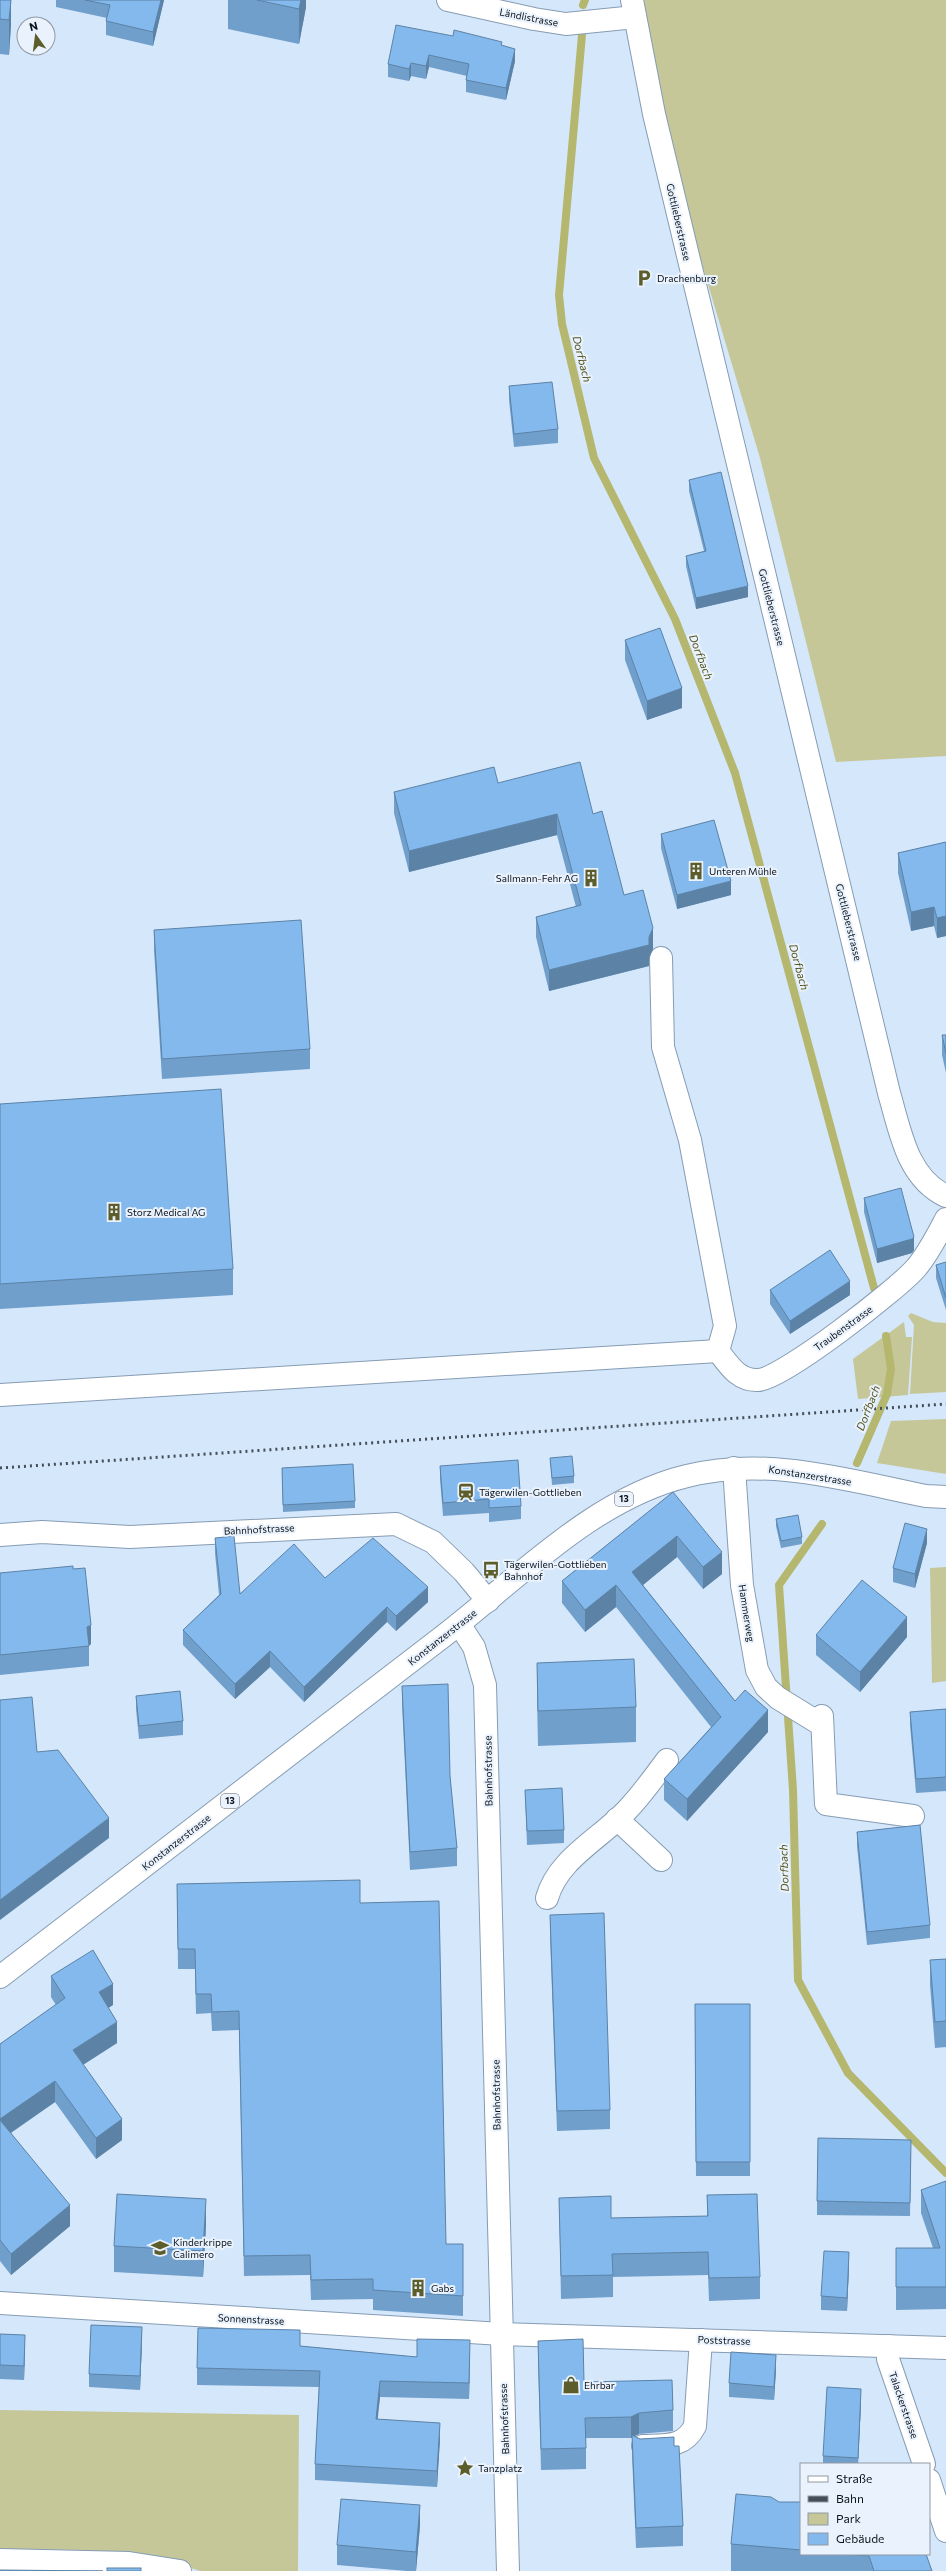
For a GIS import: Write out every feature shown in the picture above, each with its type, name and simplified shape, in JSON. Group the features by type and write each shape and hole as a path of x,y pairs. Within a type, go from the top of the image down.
{"street":[{"name":"Ländlistrasse","path":"448,0 534,19 566,24 613,20 634,8"},
{"name":"Gottlieberstrasse","path":"634,8 654,114 889,1093 905,1146 915,1170 933,1190 946,1196"},
{"path":"0,1395 718,1351 725,1326 690,1140 663,1047 661,958"},
{"name":"Traubenstrasse","path":"718,1351 736,1375 758,1380 783,1371 892,1292 916,1268 935,1240 946,1219"},
{"name":"Konstanzerstrasse","path":"0,1977 459,1624 590,1519 615,1504 647,1488 684,1476 734,1468 770,1468 926,1496 946,1497"},
{"name":"Hammerweg","path":"734,1468 742,1585 757,1670 766,1687 778,1698 798,1711 822,1721 826,1804 913,1816"},
{"name":"Bahnhofstrasse","path":"0,1535 42,1532 130,1537 396,1524 433,1542 464,1572 488,1601"},
{"name":"Bahnhofstrasse","path":"459,1624 474,1647 485,1685 508,2571"},
{"path":"547,1898 551,1883 567,1864 628,1809 667,1760"},
{"path":"617,1819 660,1860"},
{"name":"Sonnenstrasse","path":"0,2303 502,2334"},
{"name":"Poststrasse","path":"502,2334 946,2348"},
{"path":"640,2446 678,2444 690,2435 695,2426 701,2340"},
{"name":"Talackerstrasse","path":"888,2346 888,2358 924,2463"},
{"path":"930,2483 946,2532 930,2532"},
{"path":"0,2560 129,2563 180,2571"}],"green space":[{"path":"632,0 946,0 946,756 836,762 760,458 645,74"},
{"path":"911,1313 933,1322 946,1323 946,1392 910,1394 914,1325 908,1316"},
{"path":"904,1322 906,1337 912,1337 908,1395 858,1399 853,1359"},
{"path":"946,1419 946,1474 877,1463 891,1421"},
{"path":"946,1567 946,1681 932,1683 930,1568"},
{"path":"0,2410 299,2415 298,2571 200,2571 188,2567 83,2556 83,2550 0,2549"}],"building":[{"path":"0,0 11,0 9,20 0,19"},
{"path":"85,0 161,0 153,32 106,21 110,5"},
{"path":"257,0 301,0 299,9"},
{"path":"396,25 453,36 454,30 502,42 501,45 515,49 506,88 466,80 469,64 429,55 426,66 411,63 409,69 388,64"},
{"path":"552,382 558,429 514,434 509,386"},
{"path":"721,472 748,586 696,598 686,556 706,551 689,480"},
{"path":"660,628 682,688 647,701 625,640"},
{"path":"580,762 593,814 602,811 624,895 643,890 653,928 649,937 649,945 549,970 536,917 581,905 557,814 409,851 394,792 494,767 498,783"},
{"name":"Unteren Mühle","path":"714,820 731,881 677,895 661,834"},
{"path":"946,842 946,916 937,918 934,907 911,912 898,853"},
{"path":"301,920 310,1049 162,1059 154,930"},
{"path":"942,1035 946,1035 946,1053"},
{"name":"Storz Medical AG","path":"221,1089 233,1269 0,1284 0,1104"},
{"path":"901,1188 914,1237 912,1239 877,1249 864,1198"},
{"path":"830,1250 850,1281 790,1321 770,1290"},
{"path":"946,1262 946,1298 936,1265"},
{"path":"572,1456 574,1476 552,1478 550,1458"},
{"path":"518,1460 521,1506 489,1508 489,1499 443,1503 440,1466"},
{"path":"353,1464 355,1501 283,1505 282,1468"},
{"path":"673,1492 722,1552 703,1567 677,1536 632,1572 735,1701 745,1690 768,1710 687,1799 664,1779 721,1717 616,1585 585,1610 562,1581"},
{"path":"798,1515 802,1537 781,1541 776,1519"},
{"path":"905,1523 927,1529 915,1574 893,1568"},
{"path":"234,1536 240,1594 294,1544 325,1578 373,1538 428,1587 396,1616 387,1607 304,1687 270,1651 235,1684 183,1630 221,1594 215,1538"},
{"path":"73,1566 73,1569 85,1568 91,1625 87,1627 89,1646 0,1655 0,1573"},
{"path":"862,1580 907,1617 860,1672 816,1635"},
{"path":"634,1659 636,1707 538,1711 537,1663"},
{"path":"448,1684 450,1776 457,1848 410,1852 402,1686"},
{"path":"180,1691 183,1721 139,1726 136,1696"},
{"path":"32,1697 37,1752 58,1750 109,1818 0,1900 0,1700"},
{"path":"946,1709 946,1777 916,1779 910,1712"},
{"path":"562,1788 564,1830 527,1831 525,1790"},
{"path":"920,1825 930,1925 867,1932 857,1832"},
{"path":"360,1880 360,1903 439,1901 446,2244 463,2244 463,2296 373,2290 373,2279 311,2280 310,2255 244,2256 239,2011 212,2012 211,1994 196,1994 195,1949 178,1949 177,1884"},
{"path":"604,1913 610,2110 557,2111 550,1915"},
{"path":"93,1950 113,1984 99,1992 117,2022 73,2050 122,2119 96,2138 55,2081 0,2119 0,2044 65,1998 51,1976"},
{"path":"946,1959 946,2021 935,2022 930,1960"},
{"path":"695,2004 750,2004 750,2162 696,2162"},
{"path":"0,2120 70,2205 11,2254 0,2240"},
{"path":"818,2138 911,2140 910,2203 817,2201"},
{"path":"946,2181 946,2287 896,2287 896,2248 940,2248 921,2190"},
{"path":"117,2194 206,2199 203,2251 114,2246"},
{"path":"757,2194 760,2277 709,2278 708,2252 612,2254 613,2275 561,2276 559,2198 611,2196 611,2218 708,2216 707,2195"},
{"path":"824,2251 849,2252 847,2298 821,2296"},
{"path":"91,2325 142,2327 140,2376 89,2374"},
{"path":"198,2328 300,2330 300,2346 417,2357 417,2339 470,2340 469,2383 380,2381 376,2419 440,2423 437,2471 315,2464 320,2371 197,2368"},
{"path":"0,2334 25,2335 24,2366 0,2365"},
{"path":"583,2339 584,2382 672,2380 673,2410 639,2413 631,2417 585,2418 586,2448 541,2449 538,2341"},
{"path":"731,2352 776,2355 774,2387 729,2383"},
{"path":"827,2387 861,2389 858,2458 823,2456"},
{"path":"632,2435 640,2439 674,2437 674,2446 679,2446 683,2526 636,2528"},
{"path":"736,2494 771,2497 779,2502 800,2502 800,2550 731,2544"},
{"path":"341,2499 420,2505 416,2552 337,2545"},
{"path":"858,2555 926,2555 932,2571 874,2571 869,2556"},
{"path":"107,2568 141,2568 141,2571 107,2571"},
{"path":"0,2570 103,2571 0,2571"}],"waterway":[{"name":"Dorfbach","path":"583,5 585,0"},
{"name":"Dorfbach","path":"582,35 559,295 562,324 594,458 675,619 735,773 874,1288"},
{"name":"Dorfbach","path":"857,1463 887,1394 891,1369 886,1336"},
{"name":"Dorfbach","path":"822,1524 779,1585 793,1790 798,1980 848,2073 946,2173"}],"railway":[{"path":"0,1468 946,1404"}],"place":[{"name":"Drachenburg","path":"644,278"},
{"name":"Unteren Mühle","path":"696,871"},
{"name":"Sallmann-Fehr AG","path":"591,878"},
{"name":"Storz Medical AG","path":"114,1212"},
{"name":"Tägerwilen-Gottlieben","path":"466,1492"},
{"name":"Tägerwilen-Gottlieben Bahnhof","path":"491,1570"},
{"name":"Kinderkrippe Calimero","path":"160,2248"},
{"name":"Gabs","path":"418,2288"},
{"name":"Ehrbar","path":"571,2385"},
{"name":"Tanzplatz","path":"465,2468"}]}
